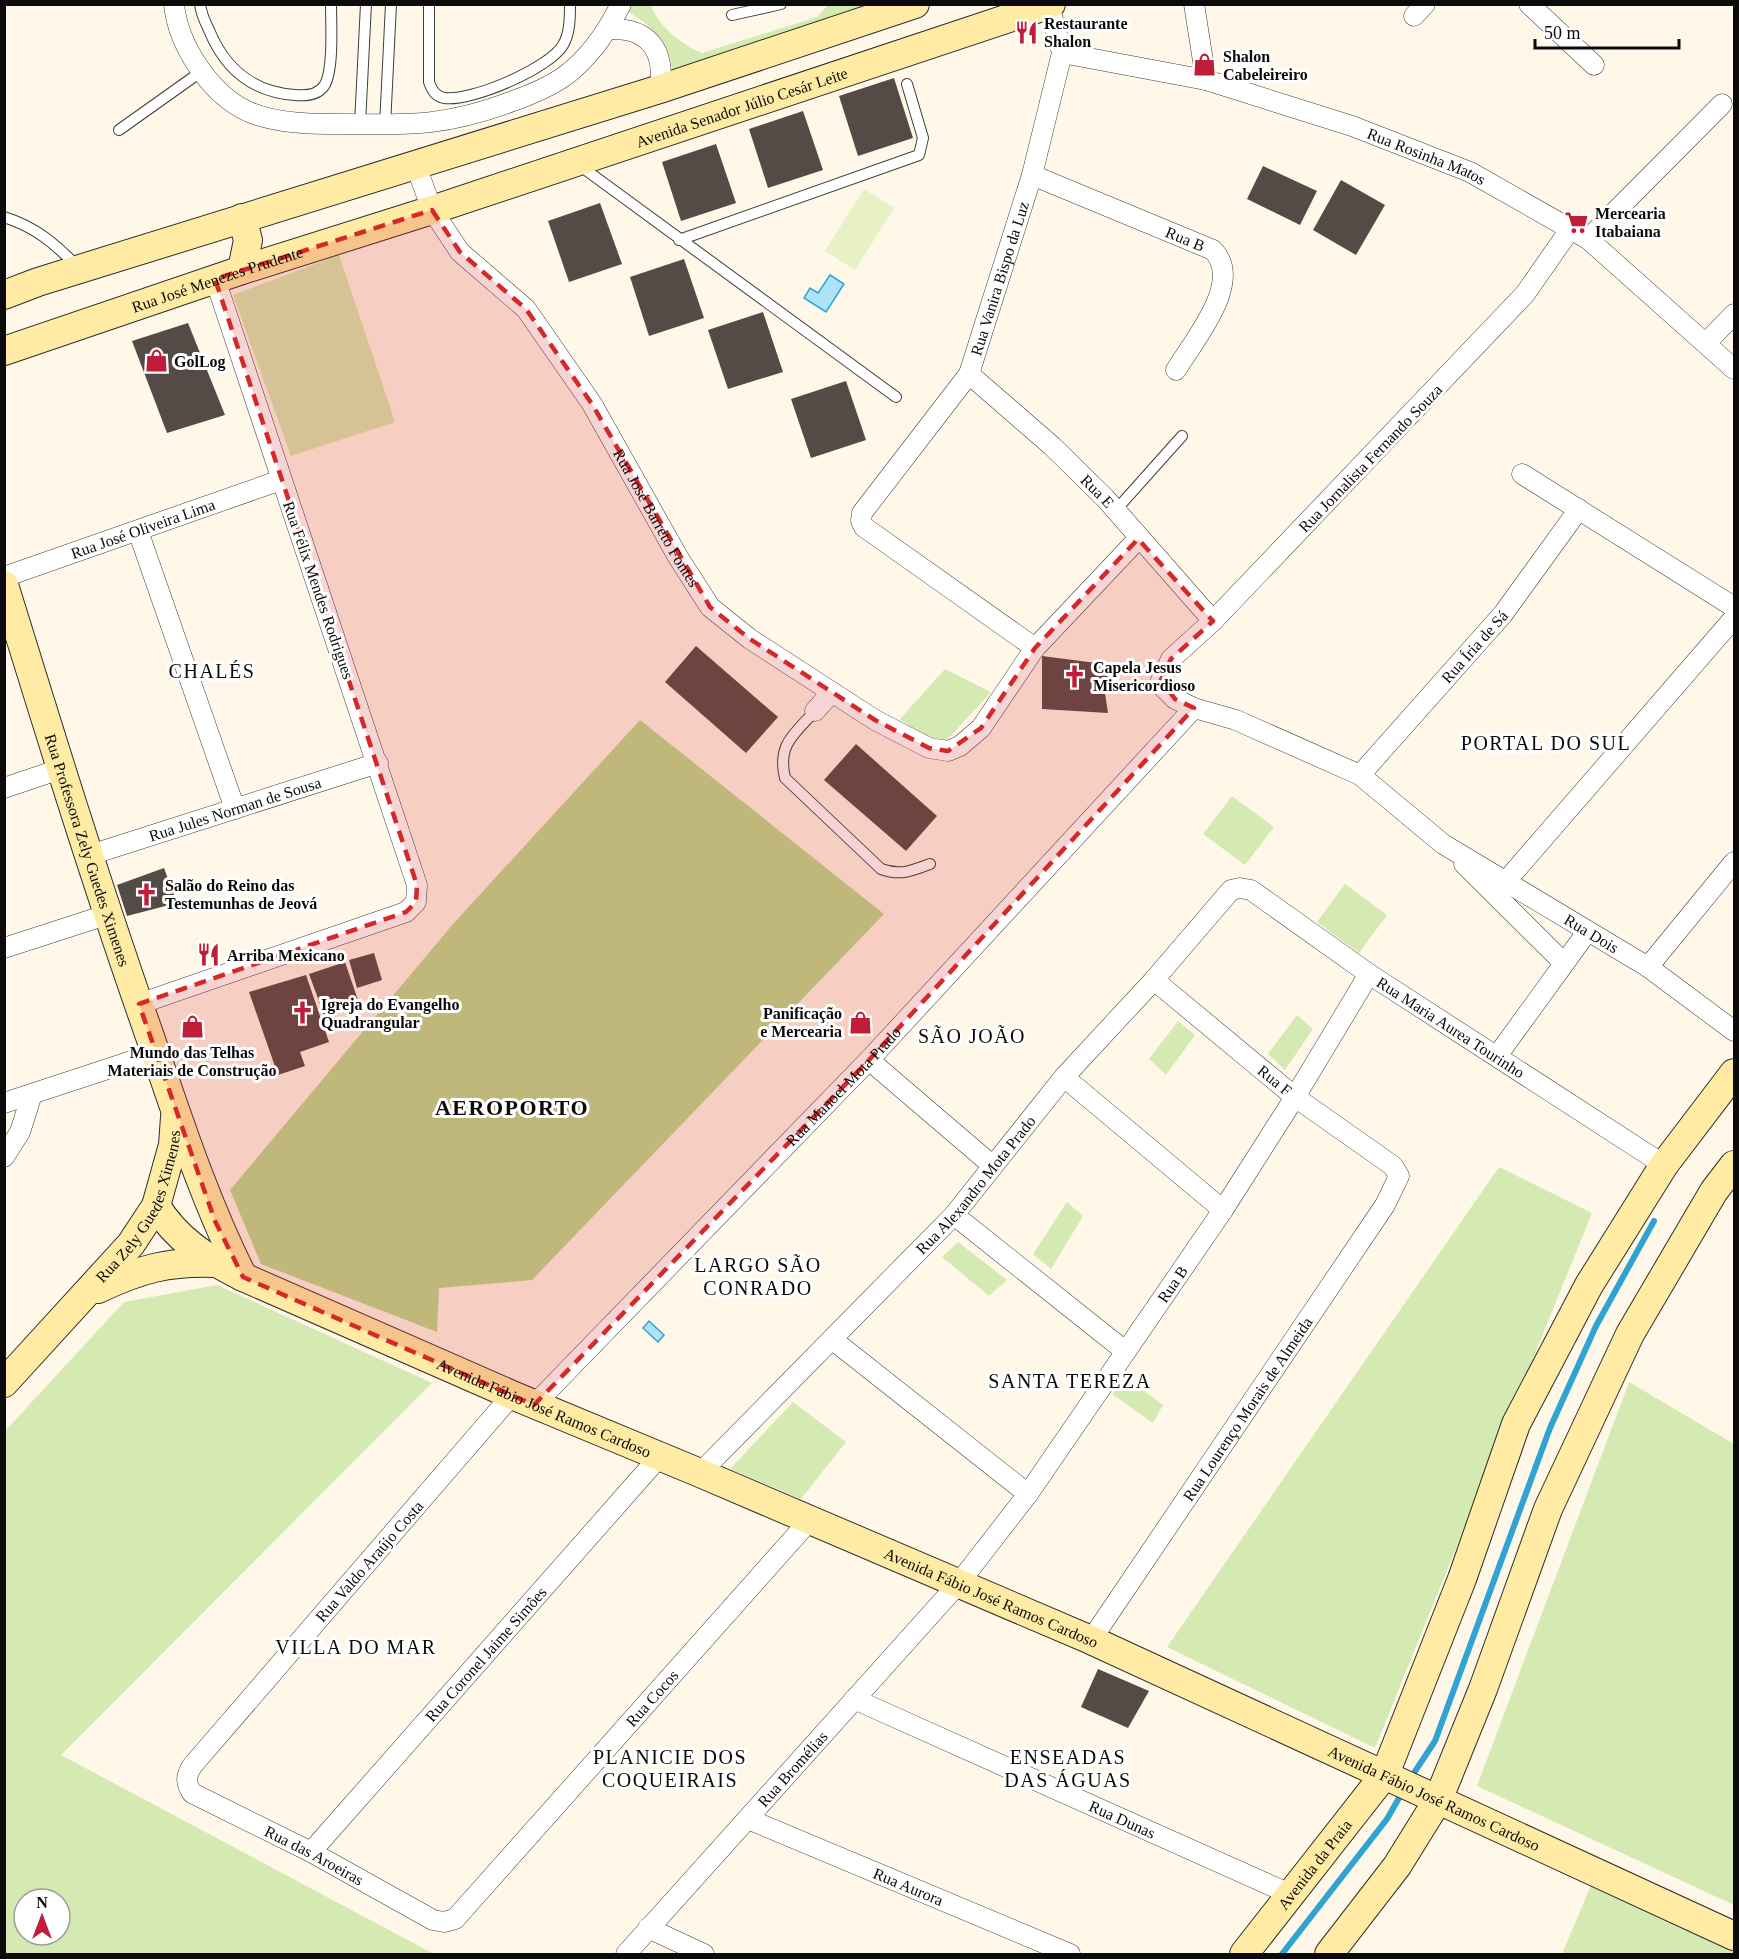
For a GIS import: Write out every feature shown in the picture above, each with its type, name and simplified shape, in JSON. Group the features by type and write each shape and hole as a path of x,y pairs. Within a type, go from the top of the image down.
{"street":[{"path":"174,4 183,40 202,71 222,94 249,112 281,120 385,126 459,120 540,91 562,77 582,60 608,29 621,4"},
{"path":"1194,4 1206,80"},
{"path":"1529,4 1594,65"},
{"path":"1050,5 1062,53"},
{"name":"Avenida Senador Júlio Cesár Leite","path":"432,210 1050,5"},
{"path":"4,295 415,163 660,89 906,6"},
{"path":"608,29 624,28 648,38 657,51 662,75 660,89"},
{"name":"Rua Rosinha Matos","path":"1062,53 1206,80 1352,126 1470,172 1588,239 1734,369"},
{"name":"Rua Vanira Bispo da Luz","path":"1035,648 864,527 861,521 862,513 969,374 1032,175 1062,53"},
{"path":"1588,239 1722,104"},
{"name":"Rua José Barreto Fontes","path":"415,163 432,210 460,252 525,309 591,404 678,557 710,606 750,639 874,720 928,748 948,751 960,746 981,728 1035,648"},
{"name":"Rua B","path":"1032,175 1214,250 1222,259 1225,278 1220,296 1176,370"},
{"name":"Rua José Menezes Prudente","path":"4,351 242,270 432,210"},
{"path":"242,218 248,240 242,270"},
{"name":"Rua Jornalista Fernando Souza","path":"1161,680 1172,659 1213,621 1518,302 1571,228"},
{"name":"Rua Félix Mendes Rodrigues","path":"139,1004 406,912 416,902 417,885 378,762 215,279"},
{"path":"1706,343 1734,314"},
{"name":"Rua E","path":"969,374 1052,446 1115,511 1213,621"},
{"path":"1522,474 1734,607"},
{"name":"Rua José Oliveira Lima","path":"4,577 281,480"},
{"name":"Rua Íria de Sá","path":"1360,775 1503,615 1579,509"},
{"path":"138,531 235,810"},
{"path":"1035,648 1138,539"},
{"name":"Rua Professora Zely Guedes Ximenes","path":"4,585 60,769 176,1112 215,1221 243,1276"},
{"path":"1507,880 1734,618"},
{"name":"Rua Dois","path":"1161,680 1164,688 1175,699 1194,708 1236,720 1360,775 1443,844 1564,963"},
{"path":"815,711 832,692"},
{"name":"Rua Manoel Mota Prado","path":"523,1400 869,1060 1194,708"},
{"name":"Rua Jules Norman de Sousa","path":"90,855 378,762"},
{"path":"4,788 60,769"},
{"name":"Rua Dois","path":"1443,844 1507,880 1587,932 1648,967 1734,1031"},
{"path":"1648,967 1734,862"},
{"name":"Rua Maria Aurea Tourinho","path":"1240,888 1251,890 1368,974 1664,1165"},
{"name":"Rua Alexandro Mota Prado","path":"700,1473 954,1215 1064,1077 1154,980 1225,894 1240,888"},
{"path":"4,948 109,914"},
{"path":"1497,1056 1587,932"},
{"name":"Rua B","path":"959,1583 1028,1494 1223,1210 1295,1097 1368,974"},
{"name":"Rua F","path":"1154,980 1295,1097 1393,1166 1399,1176"},
{"path":"4,1103 156,1053"},
{"path":"869,1060 993,1166"},
{"name":"Avenida da Praia","path":"1244,1954 1388,1775 1462,1579 1516,1424 1589,1285 1664,1165 1734,1073"},
{"path":"1064,1077 1223,1210"},
{"path":"4,1157 20,1132 32,1094"},
{"name":"Rua Zely Guedes Ximenes","path":"88,1293 131,1244 156,1206 173,1145 176,1112"},
{"path":"1329,1954 1397,1866 1483,1689 1548,1509 1625,1344 1714,1191 1734,1165"},
{"name":"Rua Lourenço Morais de Almeida","path":"1091,1640 1385,1205 1399,1176"},
{"name":"Avenida Fábio José Ramos Cardoso","path":"156,1206 178,1237 216,1263 243,1276 523,1400 1091,1640 1734,1936"},
{"path":"954,1215 1125,1351"},
{"path":"4,1383 88,1293 155,1266 183,1262 216,1263"},
{"path":"832,1341 1028,1494"},
{"name":"Rua Valdo Araújo Costa","path":"187,1784 192,1766 523,1400"},
{"name":"Rua Coronel Jaime Simôes","path":"311,1852 660,1456"},
{"name":"Rua Cocos","path":"444,1922 455,1919 809,1521"},
{"name":"Rua Bromélias","path":"626,1954 959,1583"},
{"name":"Rua Dunas","path":"854,1700 1292,1895"},
{"name":"Rua das Aroeiras","path":"187,1784 192,1792 311,1852 433,1920 444,1922"},
{"name":"Rua Aurora","path":"748,1819 1070,1954"},
{"path":"648,1928 704,1954"}],"lane":[{"path":"200,4 213,41 238,75 269,92 303,96 318,93 325,85 329,70 332,4"},
{"path":"360,124 366,4"},
{"path":"385,126 391,4"},
{"path":"429,4 429,82 432,91 445,98 462,96 510,80 551,59 563,45 568,33 570,4"},
{"path":"732,15 781,4"},
{"path":"119,130 202,71"},
{"path":"679,240 919,155 924,138 907,84"},
{"path":"576,162 679,240 896,397"},
{"path":"4,217 36,230 52,240 80,269"},
{"path":"1115,511 1182,436"},
{"path":"815,711 784,749 781,762 785,778 881,869 893,873 906,873 930,864"}],"highlighted area":[{"path":"432,210 460,252 526,309 592,404 710,607 750,639 875,720 929,748 948,751 981,728 1035,648 1138,539 1213,621 1171,659 1161,680 1175,699 1194,708 869,1060 534,1405 243,1277 215,1221 139,1004 406,912 416,902 417,885 215,279"}],"green space":[{"path":"632,5 651,5 659,20 672,34 702,53 817,17 828,5 881,5 672,69 663,42 651,28 627,11"},
{"path":"864,189 894,208 855,270 825,251"},
{"path":"339,255 395,422 291,456 233,295"},
{"path":"945,669 991,692 945,742 933,743 900,719"},
{"path":"640,720 884,914 532,1280 439,1288 437,1332 261,1264 230,1190 453,924"},
{"path":"1232,796 1274,827 1245,865 1203,834"},
{"path":"1345,884 1387,915 1359,953 1317,922"},
{"path":"1297,1015 1313,1029 1285,1070 1268,1054"},
{"path":"1178,1021 1195,1035 1166,1075 1149,1059"},
{"path":"1499,1167 1592,1213 1375,1748 1167,1647"},
{"path":"1067,1202 1083,1216 1051,1269 1033,1254"},
{"path":"958,1242 1007,1280 989,1296 942,1257"},
{"path":"217,1285 432,1383 61,1755 434,1954 5,1954 5,1431 124,1302"},
{"path":"1128,1379 1163,1405 1153,1423 1112,1394"},
{"path":"1629,1382 1734,1444 1734,1905 1477,1786"},
{"path":"793,1402 846,1442 801,1499 730,1469"},
{"path":"1592,1883 1734,1951 1734,1954 1562,1954"}],"water":[{"path":"830,275 844,284 826,312 804,298 810,288 818,293"},
{"path":"649,1321 664,1335 658,1342 643,1328"}],"building":[{"path":"894,78 913,138 858,156 839,96"},
{"path":"803,111 823,170 768,188 749,129"},
{"path":"716,144 736,203 681,221 662,162"},
{"path":"1263,166 1317,191 1300,225 1247,199"},
{"path":"1341,180 1385,205 1356,255 1313,230"},
{"path":"600,203 622,264 569,282 548,221"},
{"path":"684,259 704,318 649,336 630,277"},
{"path":"763,312 783,372 728,389 708,330"},
{"path":"188,323 225,415 167,433 132,341"},
{"path":"846,381 866,440 811,458 791,399"},
{"path":"696,646 778,717 746,753 665,682"},
{"name":"Capela Jesus Misericordioso","path":"1042,656 1112,665 1104,687 1108,713 1042,709"},
{"path":"856,744 937,816 906,851 824,780"},
{"name":"Salão do Reino das Testemunhas de Jeová","path":"164,868 177,903 127,916 117,885"},
{"path":"374,953 382,980 357,988 349,960"},
{"path":"345,962 359,1003 324,1015 309,974"},
{"path":"306,975 329,1042 300,1052 305,1066 278,1075 249,992"},
{"path":"1098,1669 1149,1691 1128,1728 1081,1707"}],"waterway":[{"path":"1410,1779 1435,1741 1550,1428 1596,1326 1654,1221"},
{"path":"1282,1954 1387,1819 1403,1791"}],"place":[{"name":"Restaurante Shalon","path":"1026,32"},
{"name":"Shalon Cabeleireiro","path":"1205,65"},
{"name":"Mercearia Itabaiana","path":"1577,222"},
{"name":"GolLog","path":"156,361"},
{"name":"Capela Jesus Misericordioso","path":"1075,676"},
{"name":"Salão do Reino das Testemunhas de Jeová","path":"147,894"},
{"name":"Arriba Mexicano","path":"209,955"},
{"name":"Igreja do Evangelho Quadrangular","path":"303,1013"},
{"name":"Panificação e Mercearia","path":"860,1022"},
{"name":"Mundo das Telhas Materiais de Construção","path":"192,1027"}],"district":[{"name":"CHALÉS","path":"212,671"},
{"name":"PORTAL DO SUL","path":"1546,743"},
{"name":"SÃO JOÃO","path":"972,1036"},
{"name":"AEROPORTO","path":"512,1107"},
{"name":"LARGO SÃO CONRADO","path":"758,1276"},
{"name":"SANTA TEREZA","path":"1070,1381"},
{"name":"VILLA DO MAR","path":"356,1647"},
{"name":"PLANICIE DOS COQUEIRAIS","path":"670,1768"},
{"name":"ENSEADAS DAS ÁGUAS","path":"1068,1768"}]}
